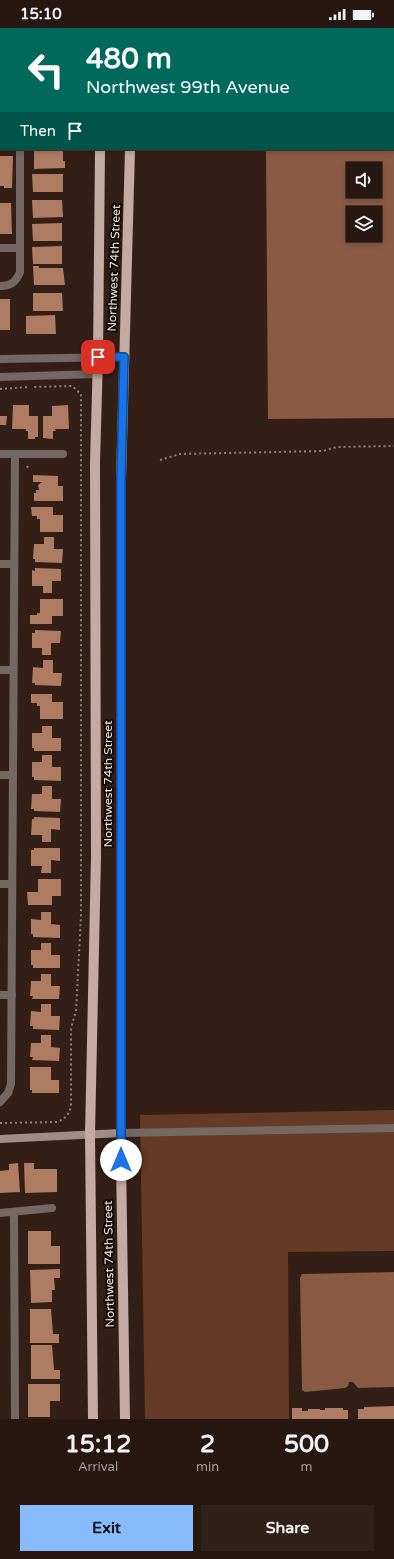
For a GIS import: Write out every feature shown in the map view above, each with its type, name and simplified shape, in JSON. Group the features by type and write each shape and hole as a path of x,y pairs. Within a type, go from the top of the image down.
{"main road":[{"name":"Northwest 74th Street","path":"93,1419 90,1134 96,856 95,462 98,357 100,150"},
{"name":"Northwest 74th Street","path":"125,1419 121,1133 121,478 130,150"}],"street":[{"path":"0,286 12,284 17,280 20,272 20,150"},
{"path":"0,248 20,248"},
{"path":"0,359 124,357"},
{"path":"0,377 97,374"},
{"path":"0,454 63,454"},
{"path":"0,1102 8,1093 11,1084 15,454"},
{"path":"0,564 14,564"},
{"path":"0,670 14,670"},
{"path":"0,775 13,775"},
{"path":"0,884 12,884"},
{"path":"0,994 12,994"},
{"path":"0,1139 121,1133 394,1128"},
{"path":"0,1213 52,1208"},
{"path":"14,1212 15,1419"}],"path":[{"path":"0,389 72,386 81,394 81,916 76,1010 70,1028 71,1113 64,1119 56,1122 0,1124"},
{"path":"160,460 180,454 323,451 337,447 394,446"},
{"path":"27,466 30,469"}],"shaded area":[{"path":"266,150 394,150 394,418 268,419"},
{"path":"394,1110 394,1251 288,1252 289,1419 145,1419 140,1115"},
{"path":"394,1272 394,1387 358,1388 353,1382 349,1382 348,1386 345,1388 305,1392 302,1390 300,1278 302,1274"}],"building":[{"path":"34,150 63,150 63,161 65,161 65,168 34,169"},
{"path":"0,156 13,156 12,188 4,188 4,186 0,186"},
{"path":"32,174 63,174 63,192 33,192"},
{"path":"32,200 62,200 63,217 33,218"},
{"path":"0,203 11,203 12,234 0,234"},
{"path":"62,223 62,241 33,241 32,224"},
{"path":"62,246 62,264 33,264 32,247"},
{"path":"33,266 39,266 39,268 63,268 65,285 34,285"},
{"path":"33,293 62,293 63,311 33,311"},
{"path":"0,299 10,299 10,330 0,330"},
{"path":"55,315 56,334 26,334 26,316"},
{"path":"13,405 29,405 29,416 38,416 38,437 35,437 35,439 28,439 28,431 26,431 26,429 12,429"},
{"path":"68,405 69,429 55,429 56,431 53,431 53,439 43,438 43,416 52,416 52,406"},
{"path":"0,416 7,416 6,425 0,425"},
{"path":"33,475 58,476 58,486 63,486 63,501 34,501 34,493 36,493 36,490 39,490 38,485 42,482 33,482"},
{"path":"31,507 53,507 53,515 63,515 63,532 40,532 40,519 37,519 37,516 32,516"},
{"path":"44,537 54,537 54,549 63,549 62,563 35,562 35,559 33,559 34,544 44,544"},
{"path":"35,568 61,569 61,581 52,581 52,593 43,593 43,586 32,586 32,570 35,571"},
{"path":"40,599 63,599 63,616 52,616 52,624 30,624 30,615 37,615 37,613 40,613"},
{"path":"35,630 61,631 60,643 51,643 51,655 42,655 42,648 32,648 32,633 35,633"},
{"path":"43,660 53,660 53,673 62,673 61,686 35,685 35,683 32,683 33,667 43,668"},
{"path":"31,694 52,694 52,702 63,702 63,719 40,719 40,706 37,706 37,703 31,703"},
{"path":"42,726 52,726 52,738 61,738 61,751 34,751 34,748 32,748 32,733 42,733"},
{"path":"42,755 52,755 52,767 61,767 61,781 34,780 34,777 32,777 32,762 42,762"},
{"path":"42,786 52,786 52,799 61,799 60,812 34,811 34,809 31,809 32,794 42,794"},
{"path":"34,817 60,818 60,830 51,829 51,842 42,842 42,835 31,835 32,819 34,819"},
{"path":"34,848 60,848 60,861 51,860 51,873 41,873 42,866 31,866 31,850 34,850"},
{"path":"38,879 61,879 61,896 52,896 52,905 28,905 27,892 38,892"},
{"path":"41,912 51,912 51,924 60,925 60,938 33,937 33,934 31,934 31,919 41,920"},
{"path":"41,943 51,943 51,955 60,955 60,968 33,968 33,965 31,965 31,950 41,950"},
{"path":"41,974 51,974 51,986 60,986 59,999 32,999 33,996 30,996 31,981 41,981"},
{"path":"41,1004 51,1004 51,1016 60,1016 59,1030 33,1029 33,1026 30,1026 31,1011 41,1012"},
{"path":"41,1035 51,1035 51,1047 60,1048 59,1061 32,1060 33,1057 30,1057 31,1043 41,1043"},
{"path":"30,1067 51,1067 51,1080 59,1080 59,1093 32,1093 32,1090 30,1090"},
{"path":"18,1163 20,1192 0,1193 0,1171 9,1170 9,1164"},
{"path":"24,1163 34,1163 34,1169 57,1169 57,1192 25,1193"},
{"path":"28,1231 51,1231 51,1246 60,1246 60,1264 28,1264"},
{"path":"60,1269 60,1278 54,1278 55,1290 52,1290 52,1302 31,1303 30,1270"},
{"path":"30,1309 51,1309 53,1334 59,1334 59,1343 30,1343"},
{"path":"31,1345 52,1345 54,1370 60,1370 60,1379 31,1379"},
{"path":"28,1384 60,1384 60,1401 50,1401 50,1417 28,1417"},
{"path":"394,1406 394,1419 358,1419 358,1409 364,1409 364,1407"},
{"path":"292,1408 302,1408 302,1411 308,1411 308,1409 325,1410 325,1408 343,1408 343,1410 348,1410 348,1419 292,1419"}],"route":[{"path":"98,357 124,357 121,478 121,1160"}]}
